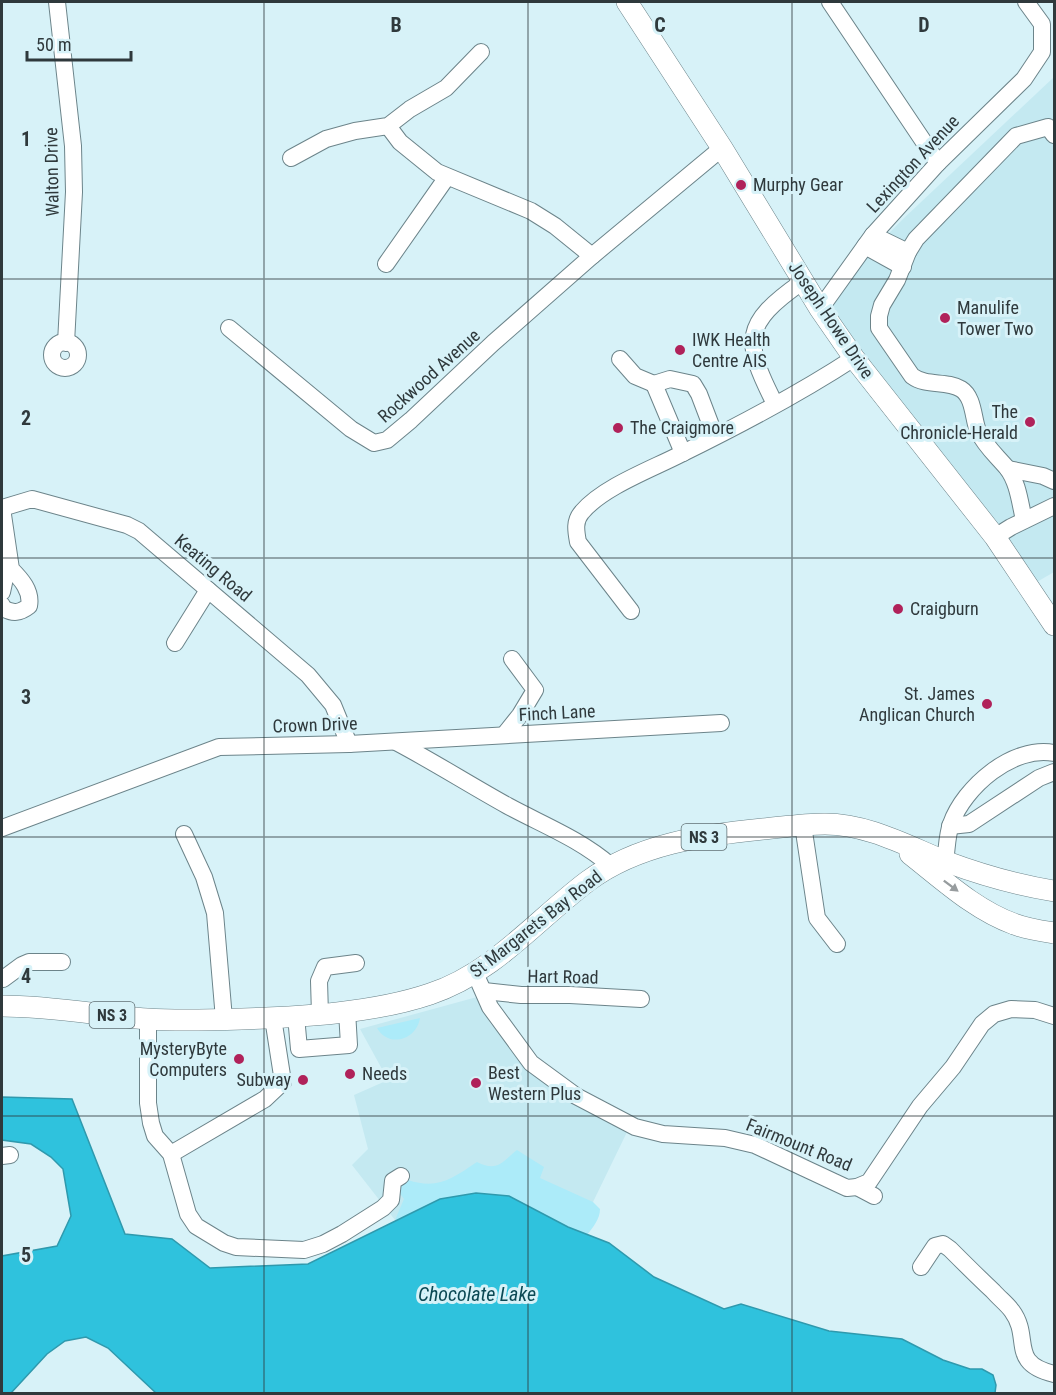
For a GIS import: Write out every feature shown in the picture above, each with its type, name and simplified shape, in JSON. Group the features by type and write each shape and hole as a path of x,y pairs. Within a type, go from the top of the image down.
{"main road":[{"name":"Joseph Howe Drive","path":"627,2 722,148 820,309 854,358 994,537 1054,625"},
{"name":"St Margarets Bay Road","path":"2,1006 148,1019 273,1018 347,1011 429,995 453,986 479,982 498,958 588,881 611,866 674,842 803,825 826,824 853,827 888,837 988,877 1054,891"},
{"name":"St Margarets Bay Road","path":"888,837 987,911 1014,925 1054,933"}],"street":[{"name":"Walton Drive","path":"57,2 73,146 74,192 66,343"},
{"path":"830,2 938,163"},
{"name":"Lexington Avenue","path":"820,309 869,241 938,163 1024,79 1042,52 1042,24 1026,2"},
{"path":"291,158 326,139 355,131 388,126 410,109 446,88 481,52"},
{"path":"388,126 400,142 437,172 531,211 555,226 592,256"},
{"path":"1024,520 1015,483 1008,469 984,444 977,429 968,396 961,389 927,384 912,376 879,328 879,316 882,305 916,239 1016,136 1048,127 1054,135"},
{"name":"Rockwood Avenue","path":"229,328 351,429 374,443 387,440 592,256 722,148"},
{"path":"386,264 447,177"},
{"path":"869,241 906,260"},
{"path":"775,404 757,369 753,355 754,329 770,307 802,282"},
{"path":"620,358 635,376 654,384 670,379 693,384 715,436"},
{"path":"631,611 578,542 576,520 583,511 595,500 622,483 775,404 854,358"},
{"path":"654,384 682,453"},
{"path":"1008,469 1043,476 1054,481"},
{"name":"Keating Road","path":"2,508 32,499 127,525 139,531 316,683 333,705 349,744"},
{"path":"994,537 1054,506"},
{"path":"2,508 11,569 19,577 31,597 29,606 22,612 11,613 2,605"},
{"path":"2,592 5,578 11,569"},
{"path":"175,643 208,590"},
{"path":"504,735 520,715 535,690 512,659"},
{"name":"Finch Lane","path":"395,742 721,723"},
{"path":"395,742 507,805 573,838 611,866"},
{"name":"Crown Drive","path":"2,828 219,747 395,742"},
{"path":"945,861 950,826 968,793 979,782 1018,755 1037,751 1054,753"},
{"path":"950,826 969,824 1039,777 1054,772"},
{"path":"803,825 817,918 837,944"},
{"path":"184,834 204,877 215,913 224,1019"},
{"path":"2,1006 2,977 29,962 62,962"},
{"path":"320,1014 319,981 325,967 356,963"},
{"name":"Hart Road","path":"479,982 521,995 641,999"},
{"name":"Fairmount Road","path":"479,982 490,1007 531,1063 586,1101 635,1127 663,1134 725,1138 755,1144 847,1188 869,1182 920,1106 953,1067 982,1024 994,1014 1011,1009 1035,1010 1054,1016"},
{"path":"296,1016 299,1049 349,1044 347,1011"},
{"path":"171,1154 266,1099 283,1082 273,1018"},
{"path":"148,1019 148,1103 151,1123 155,1136 171,1154 188,1214 196,1226 224,1243 236,1247 304,1250 323,1244 342,1234 383,1208 391,1200 393,1181 401,1176"},
{"path":"857,1187 874,1196"},
{"path":"921,1267 934,1246 943,1244 950,1249 1012,1310 1020,1324 1022,1348 1028,1361 1038,1370 1054,1374"}],"shaded area":[{"path":"1054,77 1054,572 1030,586 818,305 903,219"},
{"path":"477,997 490,1023 529,1069 554,1090 628,1130 593,1202 587,1235 509,1196 476,1193 440,1199 395,1220 352,1165 368,1149 354,1095 388,1080 360,1029"},
{"path":"420,1018 414,1031 402,1039 388,1038 377,1028"},
{"path":"517,1150 544,1167 540,1178 593,1202 600,1209 594,1226 587,1235 509,1196 476,1193 395,1220 404,1199 396,1188 408,1180 428,1184 445,1181 477,1162 489,1166 498,1165"}],"water":[{"name":"Chocolate Lake","path":"2,1097 72,1099 125,1234 172,1239 210,1268 308,1264 440,1199 476,1193 509,1196 568,1227 609,1243 654,1277 724,1309 741,1304 829,1331 902,1339 943,1360 970,1369 982,1369 993,1375 996,1385 995,1393 156,1393 108,1348 86,1337 65,1341 47,1354 11,1393 2,1393 2,1256 57,1246 71,1216 63,1169 51,1157 31,1144 2,1140"}],"place":[{"name":"Murphy Gear","path":"741,185"},
{"name":"Manulife Tower Two","path":"945,318"},
{"name":"IWK Health Centre AIS","path":"680,350"},
{"name":"The Chronicle-Herald","path":"1030,422"},
{"name":"The Craigmore","path":"618,428"},
{"name":"Craigburn","path":"898,609"},
{"name":"St. James Anglican Church","path":"987,704"},
{"name":"MysteryByte Computers","path":"239,1059"},
{"name":"Needs","path":"350,1074"},
{"name":"Subway","path":"303,1080"},
{"name":"Best Western Plus","path":"476,1083"}]}
